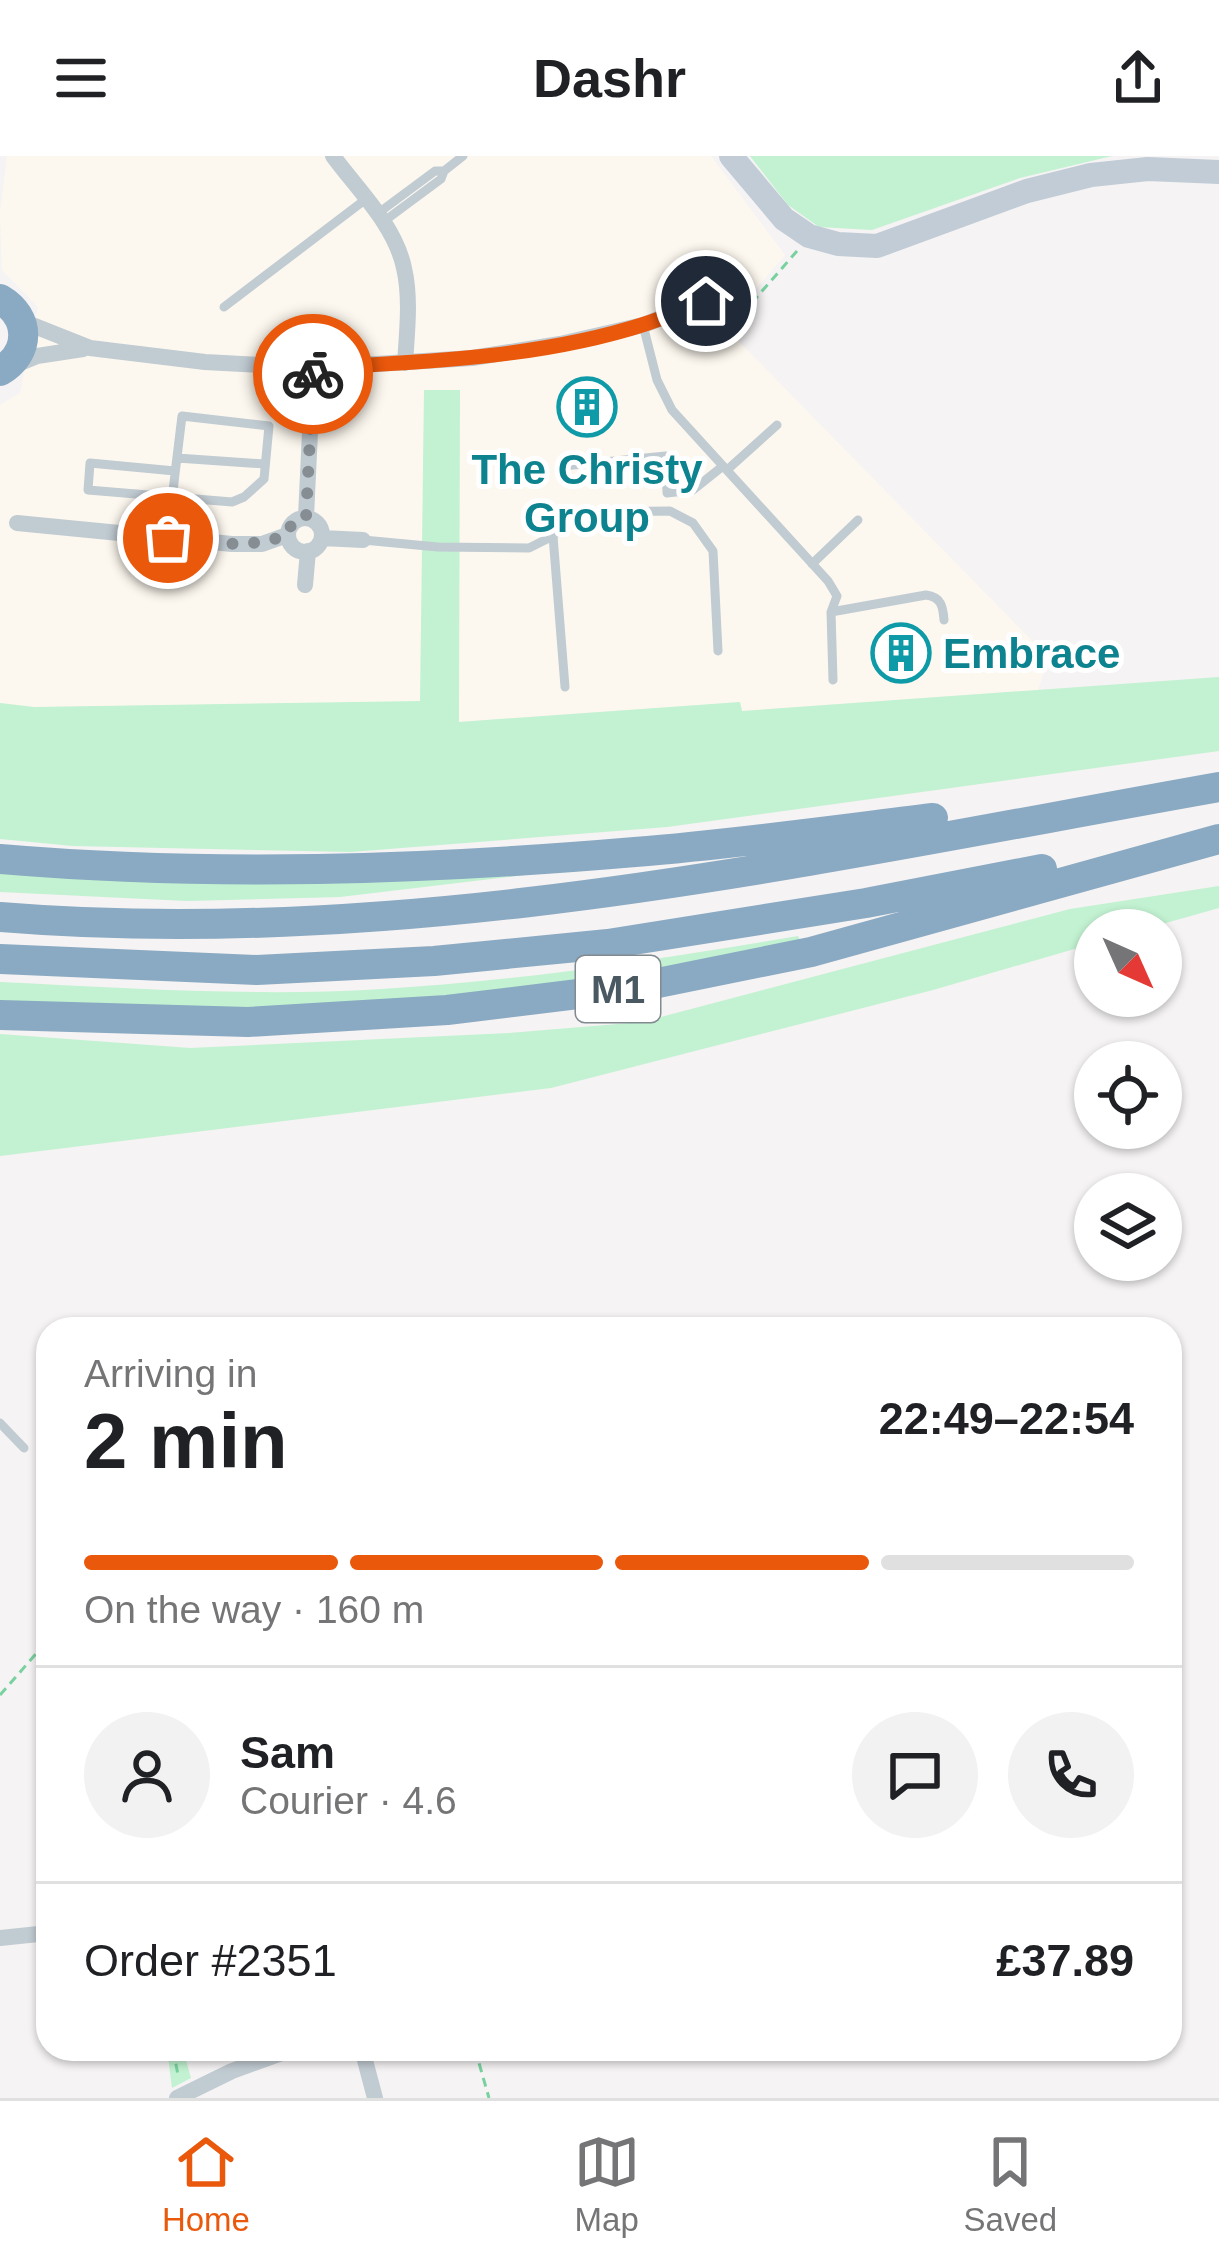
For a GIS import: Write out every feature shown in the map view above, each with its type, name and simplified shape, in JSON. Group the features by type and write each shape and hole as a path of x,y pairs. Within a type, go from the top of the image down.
{"highway":[{"path":"1,370 12,364 25,335 6,304"},
{"name":"M1","path":"0,860 246,870 448,865 639,852 1219,786"},
{"name":"M1","path":"0,917 154,924 285,922 536,902 1219,786"},
{"name":"M1","path":"0,959 257,970 434,961 608,944 866,903 1219,838"},
{"name":"M1","path":"0,1015 248,1022 447,1010 643,986 811,952 1219,838"}],"street":[{"path":"333,156 397,245 405,270 405,363"},
{"path":"731,156 784,219 809,236 838,244 877,246 1027,191 1091,175 1148,169 1219,172"},
{"path":"1,370 37,356 90,347 206,362 313,368 472,358 643,325 706,301"},
{"path":"6,304 90,347"},
{"path":"306,518 313,368"},
{"path":"17,523 262,544 287,535 292,523 306,518 320,526 305,585"},
{"path":"287,535 295,548 363,540"},
{"path":"0,1938 36,1934"},
{"path":"183,2096 258,2061"},
{"path":"365,2061 375,2098"}],"lane":[{"path":"224,307 375,212 441,179 463,156"},
{"path":"643,325 657,380 672,410 837,596 831,612 833,680"},
{"path":"168,538 172,498 175,471 182,416 269,426 261,483 232,502 172,498 88,490 90,463 175,471"},
{"path":"563,466 666,455 667,494 692,490 777,425"},
{"path":"177,458 265,464"},
{"path":"363,540 529,548 553,536 578,512 670,511 693,524 713,551 718,651"},
{"path":"812,564 858,520"},
{"path":"553,536 565,688"},
{"path":"831,612 926,595 934,596 944,607 944,620"},
{"path":"0,1423 24,1448"}],"path":[{"path":"706,301 712,314 756,298 809,236"},
{"path":"0,1695 36,1654"},
{"path":"174,2061 183,2096"},
{"path":"478,2061 489,2098"}],"shaded area":[{"path":"7,156 711,156 785,255 756,289 707,301 712,314 1048,657 1038,690 742,711 740,702 458,722 459,390 424,391 421,702 34,707 0,703 0,405 20,393 38,307 2,270 0,213"}],"green space":[{"path":"750,156 1112,156 1020,178 872,230 819,227 788,205"},
{"path":"424,390 460,390 459,722 740,702 742,711 1219,677 1219,751 667,827 351,852 73,846 0,839 0,703 34,707 420,701"},
{"path":"618,864 340,897 187,901 0,892 0,869"},
{"path":"1219,886 1219,908 1182,918 1182,909 1074,909 1074,949 551,1088 0,1156 0,1034 190,1048 642,1022 1070,909"},
{"path":"798,936 801,942 700,963 450,1000 238,1011 0,1003 0,982 239,992 382,989 539,975"},
{"path":"169,2061 186,2061 191,2078 172,2088"}],"way so far":[{"path":"168,538 262,544 287,535 292,523 306,518 313,374"}],"place":[{"name":"The Christy Group","path":"587,407"},
{"name":"Embrace","path":"901,653"}],"route":[{"path":"313,374 313,368 472,358 560,344 643,325 706,301"}]}
